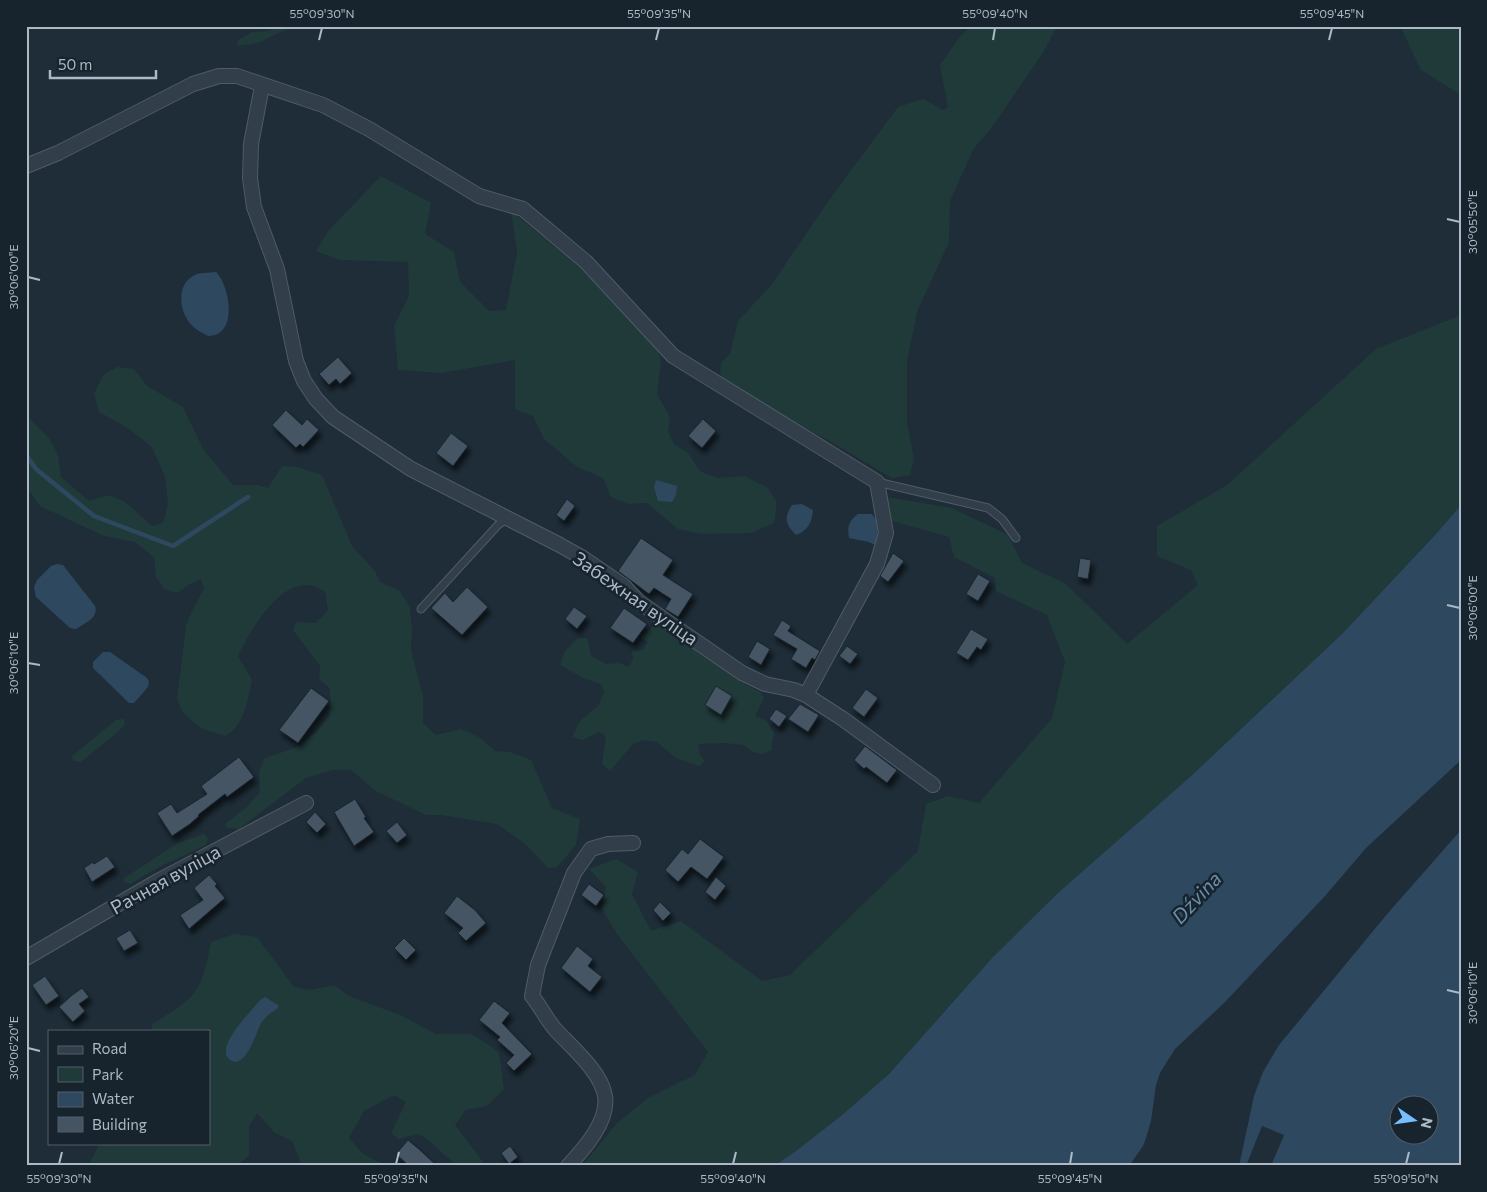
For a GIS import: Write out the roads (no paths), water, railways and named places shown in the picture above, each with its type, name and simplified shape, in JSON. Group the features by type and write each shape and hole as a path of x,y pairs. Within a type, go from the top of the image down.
{"street":[{"path":"26,166 58,153 193,84 219,76 237,76 323,105 401,148 479,196 523,209 586,262 673,356 876,482 886,533 877,564 806,695"},
{"name":"Забежная вуліца","path":"262,86 251,144 250,178 254,207 277,269 296,361 304,381 316,399 333,417 412,469 583,558 624,586 639,602 742,673 765,684 794,690 806,695 843,719 933,785"},
{"name":"Рачная вуліца","path":"26,958 158,881 306,803"},
{"path":"568,1166 597,1131 604,1110 605,1097 600,1083 588,1065 553,1026 532,996 538,965 574,874 591,849 608,844 633,843"}],"lane":[{"path":"876,482 988,508 1002,519 1016,538"},
{"path":"421,609 498,525 508,518"}],"water":[{"path":"216,272 227,294 229,312 224,328 218,334 208,336 189,322 183,311 181,297 184,285 193,276 201,273"},
{"path":"656,480 677,486 676,495 672,502 658,501 654,487"},
{"path":"802,504 813,510 810,522 806,528 796,535 788,524 787,517 792,505"},
{"name":"Dźvina","path":"1461,505 1461,760 1366,848 1325,896 1225,1002 1175,1049 1160,1073 1156,1085 1151,1121 1143,1146 1129,1166 774,1166 842,1115 889,1074 993,957 1059,892 1190,777 1342,634"},
{"path":"858,514 872,514 879,524 875,545 849,538 849,524"},
{"path":"63,565 95,606 96,610 93,617 76,629 70,628 36,597 34,587 37,580 51,566"},
{"path":"103,652 110,652 147,678 149,682 148,687 134,703 129,703 93,668 93,662"},
{"path":"1461,830 1461,1166 1239,1166 1254,1096 1263,1072 1279,1045 1388,913"},
{"path":"265,997 278,1005 278,1008 261,1023 253,1043 244,1057 234,1062 228,1058 226,1052 227,1045 236,1028 260,1000"}],"waterway":[{"path":"26,455 36,469 94,516 173,546 248,497"}]}
